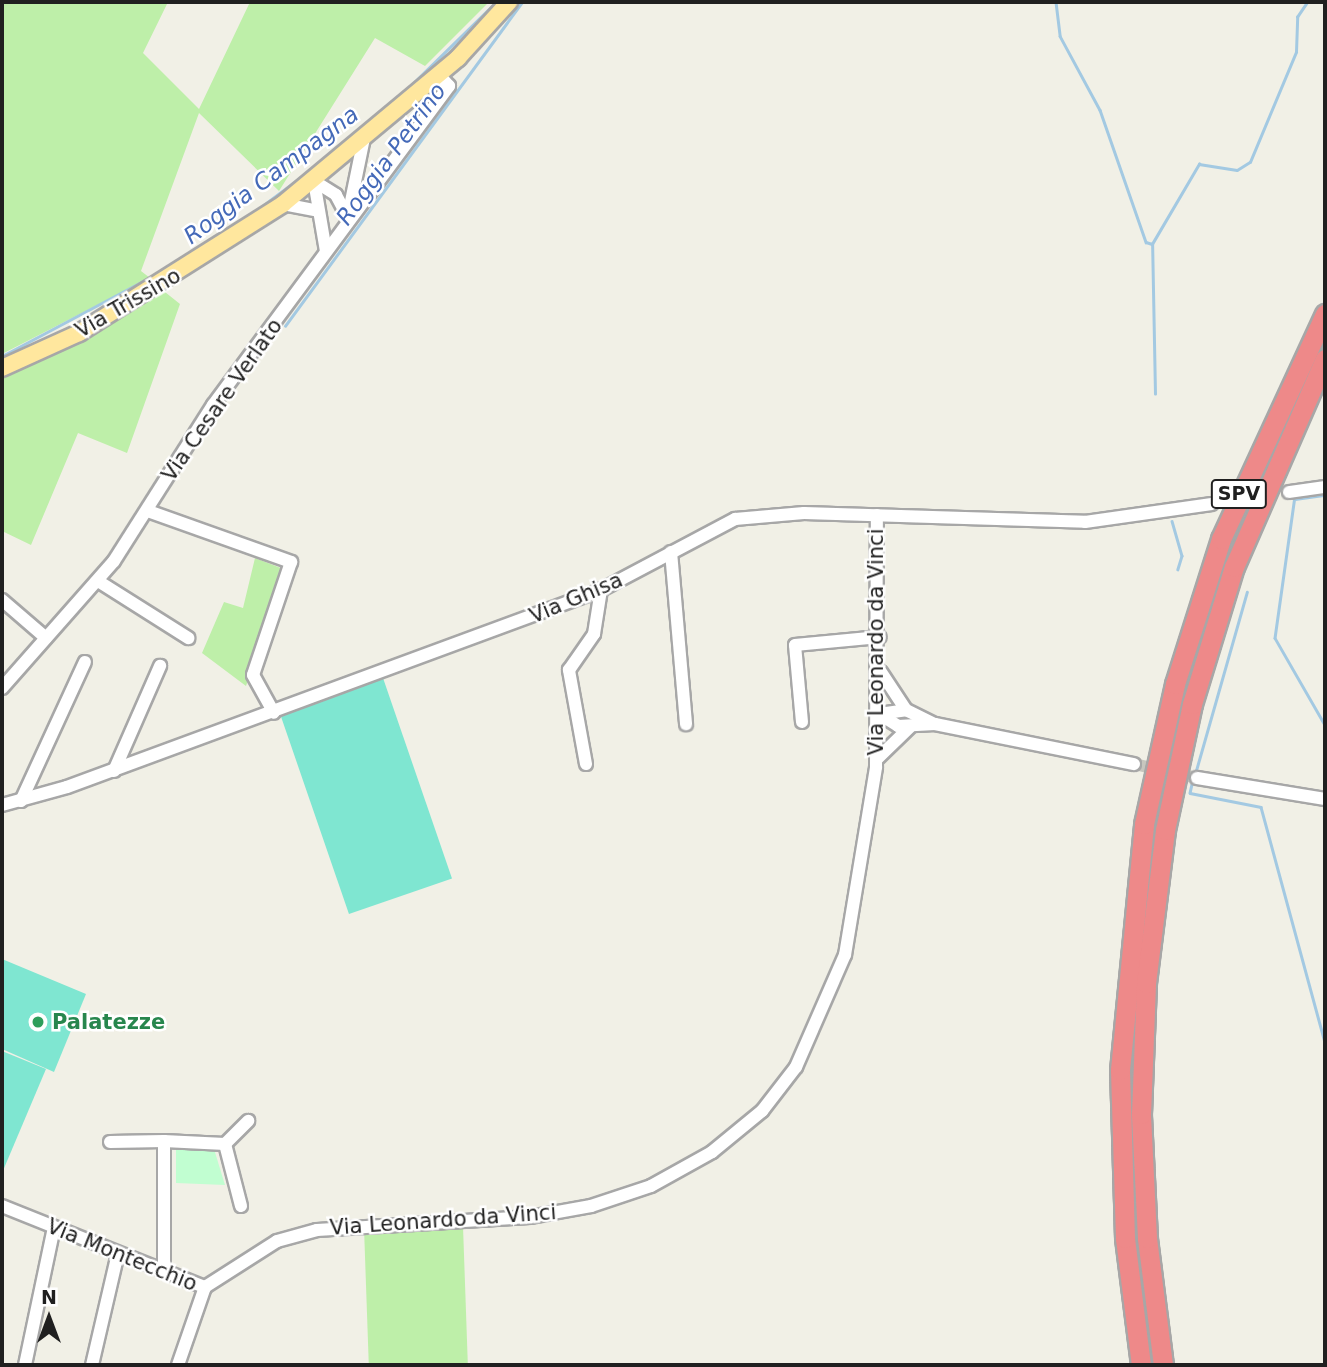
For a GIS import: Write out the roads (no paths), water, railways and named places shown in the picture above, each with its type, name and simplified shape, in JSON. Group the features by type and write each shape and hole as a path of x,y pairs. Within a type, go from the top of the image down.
{"highway":[{"name":"SPV","path":"1141,1365 1124,1213 1122,1030 1139,854 1175,684 1235,503 1325,314"},
{"name":"SPV","path":"1163,1365 1144,1196 1143,1026 1162,849 1196,688 1251,521 1325,359"}],"main road":[{"path":"283,204 439,75 509,2"},
{"name":"Via Trissino","path":"2,368 79,333 283,204"}],"street":[{"name":"Via Cesare Verlato","path":"2,688 98,581 148,511 193,434 449,86 439,75"},
{"name":"Via Cesare Verlato","path":"348,220 364,138"},
{"path":"314,181 343,202 348,220"},
{"path":"314,181 318,211 328,231 326,255"},
{"path":"283,204 318,211"},
{"path":"1289,492 1325,487"},
{"name":"Via Ghisa","path":"2,805 114,771 601,590 671,552 752,516 877,515 1050,522 1212,504"},
{"path":"148,511 291,562 253,675 274,713"},
{"name":"Via Leonardo da Vinci","path":"205,1287 277,1241 317,1230 530,1217 591,1206 652,1186 712,1152 762,1111 796,1068 845,955 877,759 880,637 877,515"},
{"path":"671,552 686,724"},
{"path":"98,581 188,638"},
{"path":"586,764 569,670 594,634 601,590"},
{"path":"2,600 46,638"},
{"path":"802,722 795,645 880,637"},
{"path":"21,801 85,662"},
{"path":"114,771 160,666"},
{"path":"880,670 906,710 935,724 1134,764"},
{"path":"879,714 906,710"},
{"path":"879,714 910,727 935,724"},
{"path":"877,759 910,727"},
{"path":"1196,778 1325,799"},
{"path":"110,1142 225,1143 248,1121"},
{"path":"164,1141 164,1272"},
{"path":"225,1143 241,1206"},
{"name":"Via Montecchio","path":"2,1206 205,1287 178,1365"},
{"path":"25,1365 54,1227"},
{"path":"92,1365 118,1253"}],"waterway":[{"name":"Roggia Campagna","path":"396,100 496,2"},
{"name":"Roggia Petrino","path":"285,326 522,2"},
{"path":"1056,2 1060,36 1100,110 1146,242 1152,244"},
{"path":"1155,394 1152,244 1199,164 1237,170 1250,162 1296,52 1297,17 1307,2"},
{"name":"Roggia Campagna","path":"242,221 329,156"},
{"name":"Roggia Campagna","path":"2,356 162,271"},
{"path":"1295,499 1325,495"},
{"path":"1295,496 1275,638 1325,725"},
{"path":"1172,521 1182,556 1178,569"},
{"path":"1195,774 1247,592"},
{"path":"1193,780 1190,793 1261,807 1325,1043"}],"tunnel":[{"path":"1134,764 1197,778"}],"place":[{"name":"Palatezze","path":"38,1022"}]}
